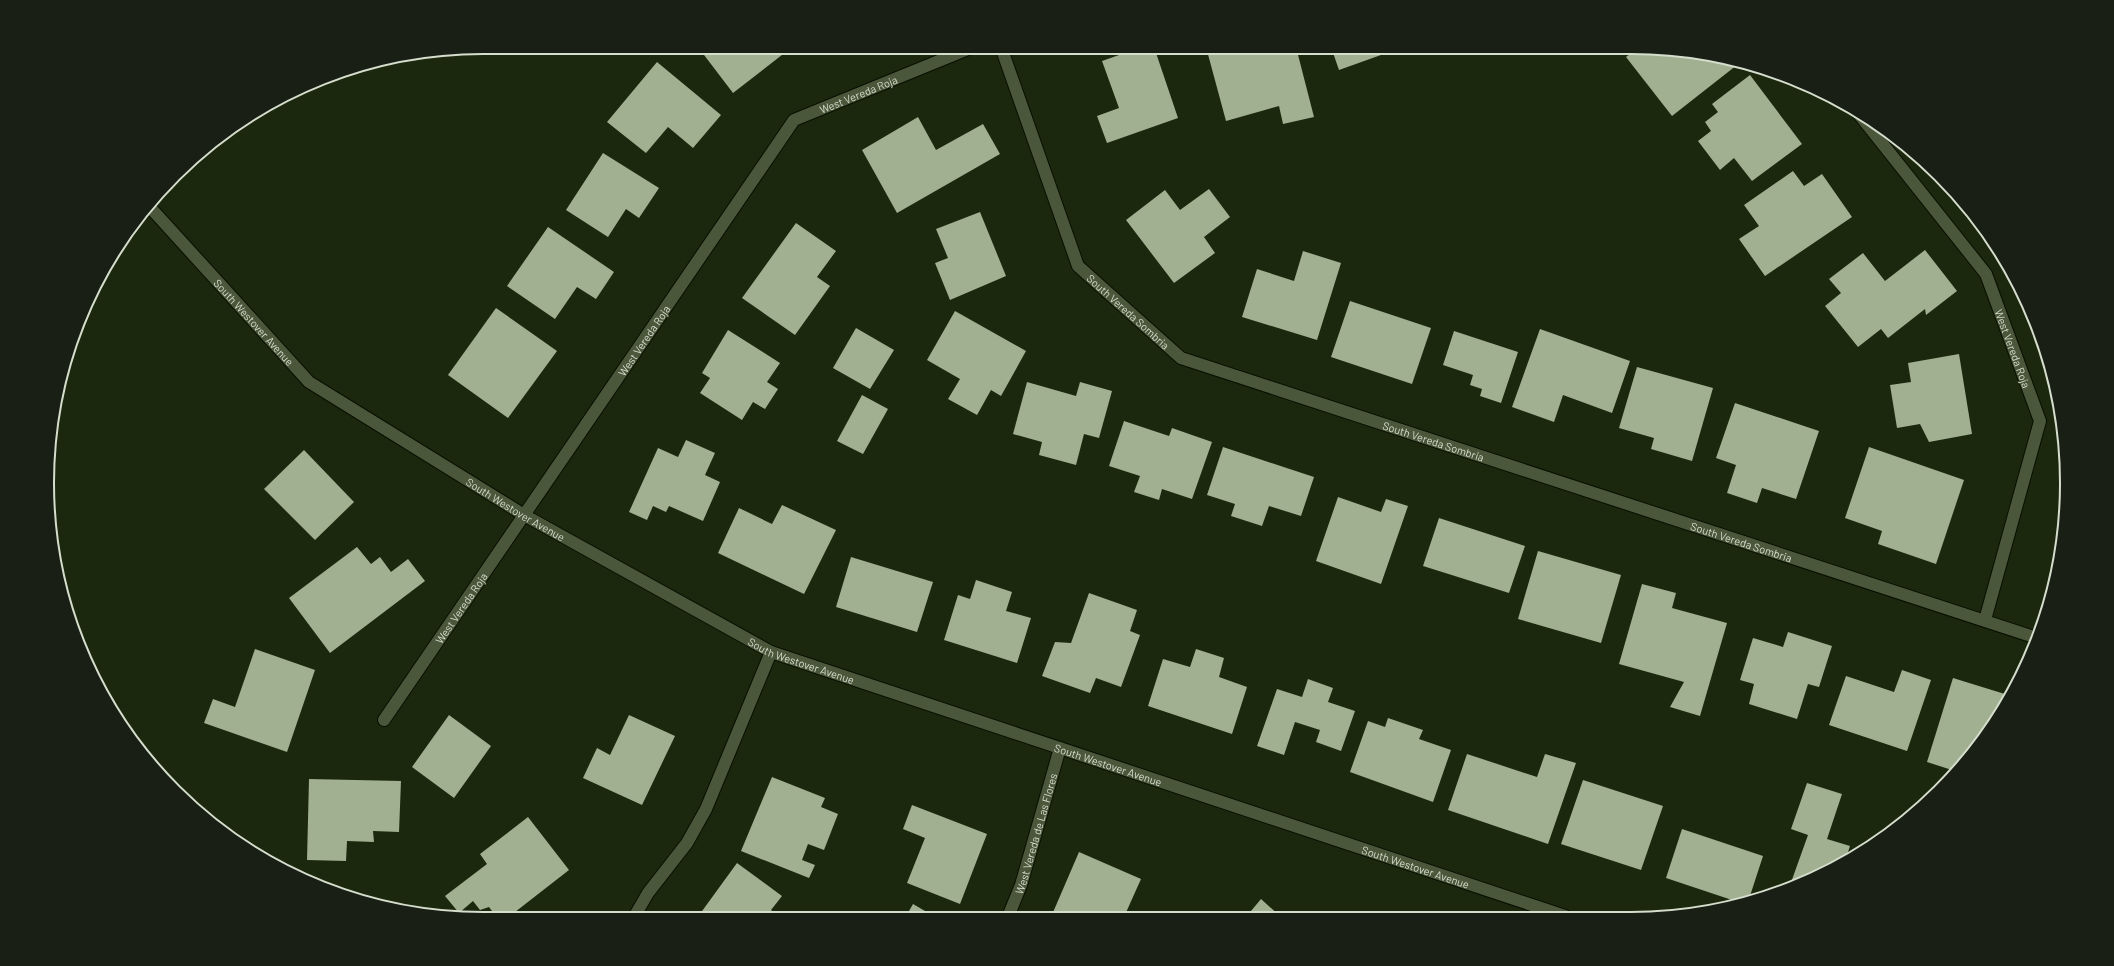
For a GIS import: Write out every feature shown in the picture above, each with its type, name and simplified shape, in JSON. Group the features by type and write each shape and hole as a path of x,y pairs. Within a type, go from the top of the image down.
{"street":[{"name":"West Vereda Roja","path":"384,720 794,120 956,54"},
{"name":"South Vereda Sombria","path":"1003,54 1078,266 1181,358 2031,636"},
{"name":"West Vereda Roja","path":"1868,125 1986,274 2040,421 1985,620"},
{"name":"South Westover Avenue","path":"152,210 309,382 524,515 771,652 1553,912"},
{"path":"637,912 648,893 687,843 706,809 771,652"},
{"name":"West Vereda de Las Flores","path":"1010,912 1021,885 1060,748"}],"building":[{"path":"703,54 783,54 733,93"},
{"path":"1122,54 1156,54 1178,118 1107,143 1097,116 1119,108 1102,61"},
{"path":"1208,54 1298,54 1314,117 1283,124 1279,106 1226,121"},
{"path":"1333,54 1384,54 1339,70"},
{"path":"1630,54 1659,55 1715,62 1734,67 1672,116 1626,57"},
{"path":"657,62 721,115 693,148 668,127 646,153 607,122"},
{"path":"1750,75 1802,144 1752,181 1734,158 1720,170 1698,141 1711,131 1705,122 1718,112 1712,104"},
{"path":"918,117 936,150 983,124 1000,154 897,213 862,150"},
{"path":"603,153 659,188 639,218 626,209 608,237 566,210"},
{"path":"1793,171 1804,186 1822,174 1852,217 1765,276 1739,239 1759,226 1744,205"},
{"path":"1209,189 1230,217 1204,237 1215,253 1174,283 1126,220 1165,190 1180,210"},
{"path":"980,212 1006,276 950,300 935,263 948,258 936,229"},
{"path":"796,223 836,251 817,277 830,286 795,335 742,298"},
{"path":"548,227 614,272 596,299 577,287 555,319 507,286"},
{"path":"1925,250 1957,291 1926,315 1925,309 1888,338 1881,329 1858,347 1825,306 1841,293 1829,279 1863,253 1885,281"},
{"path":"1303,251 1341,263 1317,340 1242,317 1257,269 1294,281"},
{"path":"1350,301 1431,328 1412,384 1331,357"},
{"path":"496,308 557,351 508,418 448,375"},
{"path":"955,311 1026,351 1001,396 991,390 977,415 948,399 960,379 927,360"},
{"path":"856,328 894,350 870,389 833,368"},
{"path":"1540,329 1630,361 1612,413 1563,395 1554,422 1512,407"},
{"path":"728,330 780,363 767,382 778,389 765,409 753,402 742,420 700,393 710,378 702,373"},
{"path":"1454,331 1518,352 1501,403 1480,396 1482,389 1470,385 1473,375 1443,365"},
{"path":"1959,354 1972,434 1929,442 1920,424 1897,428 1890,385 1911,382 1908,363"},
{"path":"1637,367 1713,388 1692,461 1651,449 1654,438 1619,428"},
{"path":"1027,382 1076,396 1080,382 1112,391 1099,438 1084,434 1076,465 1039,455 1042,442 1013,434"},
{"path":"862,395 888,409 863,454 837,441"},
{"path":"1735,403 1819,431 1796,499 1762,488 1757,503 1727,493 1736,465 1716,458"},
{"path":"1124,421 1169,436 1172,428 1212,442 1192,499 1162,489 1159,500 1134,492 1140,476 1109,466"},
{"path":"686,440 715,453 705,475 720,482 703,521 669,506 666,512 653,506 647,520 629,512 658,448 678,457"},
{"path":"1223,447 1314,477 1301,516 1269,506 1262,526 1231,516 1235,504 1207,495"},
{"path":"1869,447 1964,480 1936,564 1878,544 1882,531 1845,518"},
{"path":"304,450 354,502 315,540 264,489"},
{"path":"1338,497 1381,512 1386,499 1408,506 1381,584 1316,561"},
{"path":"782,505 836,530 804,594 718,553 739,508 772,524"},
{"path":"1439,518 1525,546 1509,593 1423,566"},
{"path":"357,547 371,564 380,557 391,572 408,559 425,581 330,653 289,598"},
{"path":"1538,551 1621,575 1601,643 1518,619"},
{"path":"851,557 933,582 917,632 836,607"},
{"path":"976,580 1012,592 1006,611 1031,618 1017,663 944,640 958,595 970,599"},
{"path":"1642,584 1676,593 1672,608 1727,623 1700,716 1670,707 1684,682 1619,664"},
{"path":"1089,593 1137,610 1130,631 1140,635 1121,687 1096,678 1090,693 1042,676 1055,642 1071,643"},
{"path":"1788,632 1832,646 1819,687 1808,684 1797,719 1749,704 1754,684 1740,680 1753,638 1783,647"},
{"path":"255,649 315,670 287,752 204,723 213,699 235,707"},
{"path":"1196,649 1224,658 1219,677 1247,687 1232,734 1148,706 1163,659 1190,667"},
{"path":"1902,670 1931,680 1907,751 1829,725 1846,676 1894,692"},
{"path":"1953,678 2005,694 1988,721 1950,770 1927,762"},
{"path":"1308,679 1333,688 1328,702 1355,711 1341,751 1316,742 1320,730 1295,722 1284,755 1257,746 1277,689 1302,697"},
{"path":"449,715 491,746 454,798 412,767"},
{"path":"629,715 675,736 642,805 583,778 597,748 610,755"},
{"path":"1388,718 1423,730 1419,739 1451,750 1433,802 1350,772 1368,721 1385,727"},
{"path":"1467,754 1537,777 1545,754 1576,763 1548,844 1448,810"},
{"path":"772,777 825,798 821,807 838,814 824,850 808,844 802,860 815,865 809,878 741,851"},
{"path":"309,779 401,781 399,832 373,831 374,842 347,841 346,861 307,860"},
{"path":"1583,780 1663,806 1641,870 1561,844"},
{"path":"1807,783 1842,794 1827,839 1850,846 1847,854 1821,868 1792,880 1808,835 1791,829"},
{"path":"912,805 987,834 960,904 907,883 925,838 903,829"},
{"path":"528,817 569,870 515,912 493,912 489,907 480,910 473,901 461,911 457,911 445,896 487,864 480,854"},
{"path":"1682,829 1763,856 1750,894 1731,900 1666,878"},
{"path":"1079,852 1141,879 1126,912 1053,912"},
{"path":"737,863 782,896 771,910 774,912 701,912"},
{"path":"1261,899 1275,912 1250,912"},
{"path":"913,904 927,912 908,912"}]}
